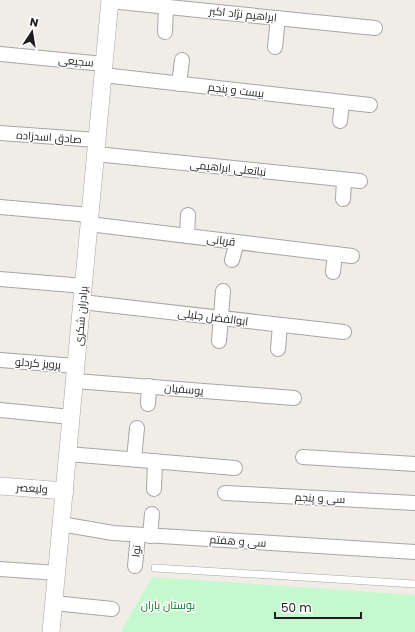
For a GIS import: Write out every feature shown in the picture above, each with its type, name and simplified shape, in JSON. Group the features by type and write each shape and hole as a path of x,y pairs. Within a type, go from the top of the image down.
{"street":[{"name":"ابراهیم نژاد اکبر","path":"110,0 375,28"},
{"name":"برادران شکری","path":"52,632 110,0"},
{"path":"165,32 166,6"},
{"path":"275,48 278,18"},
{"name":"سجیعی","path":"0,54 104,70"},
{"path":"179,84 182,60"},
{"name":"بیست و پنجم","path":"104,70 179,84 370,105"},
{"path":"340,122 342,103"},
{"name":"صادق اسدزاده","path":"0,133 97,147"},
{"name":"نباتعلی ابراهیمی","path":"97,147 360,181"},
{"path":"343,199 344,180"},
{"name":"قربانی","path":"0,207 187,236 352,256"},
{"path":"187,236 188,215"},
{"path":"232,260 237,242"},
{"path":"333,272 335,254"},
{"name":"ابوالفضل جلیلی","path":"0,279 221,318 344,332"},
{"path":"219,341 223,291"},
{"path":"278,350 280,325"},
{"name":"پرویز کردلو","path":"0,360 76,373"},
{"name":"یوسفیان","path":"76,373 149,386 294,398"},
{"path":"148,404 149,386"},
{"path":"0,410 71,417"},
{"path":"134,459 137,428"},
{"path":"68,454 235,468"},
{"path":"302,457 415,464"},
{"path":"154,489 155,461"},
{"name":"ولیعصر","path":"0,486 65,491"},
{"name":"سی و پنجم","path":"225,493 415,503"},
{"name":"نوا","path":"135,566 152,514"},
{"name":"سی و هفتم","path":"61,524 113,533 415,552"},
{"path":"0,569 57,573"},
{"path":"54,603 112,610"}],"lane":[{"path":"155,568 415,584"}],"green space":[{"name":"بوستان باران","path":"152,577 415,595 415,632 121,632"}]}
